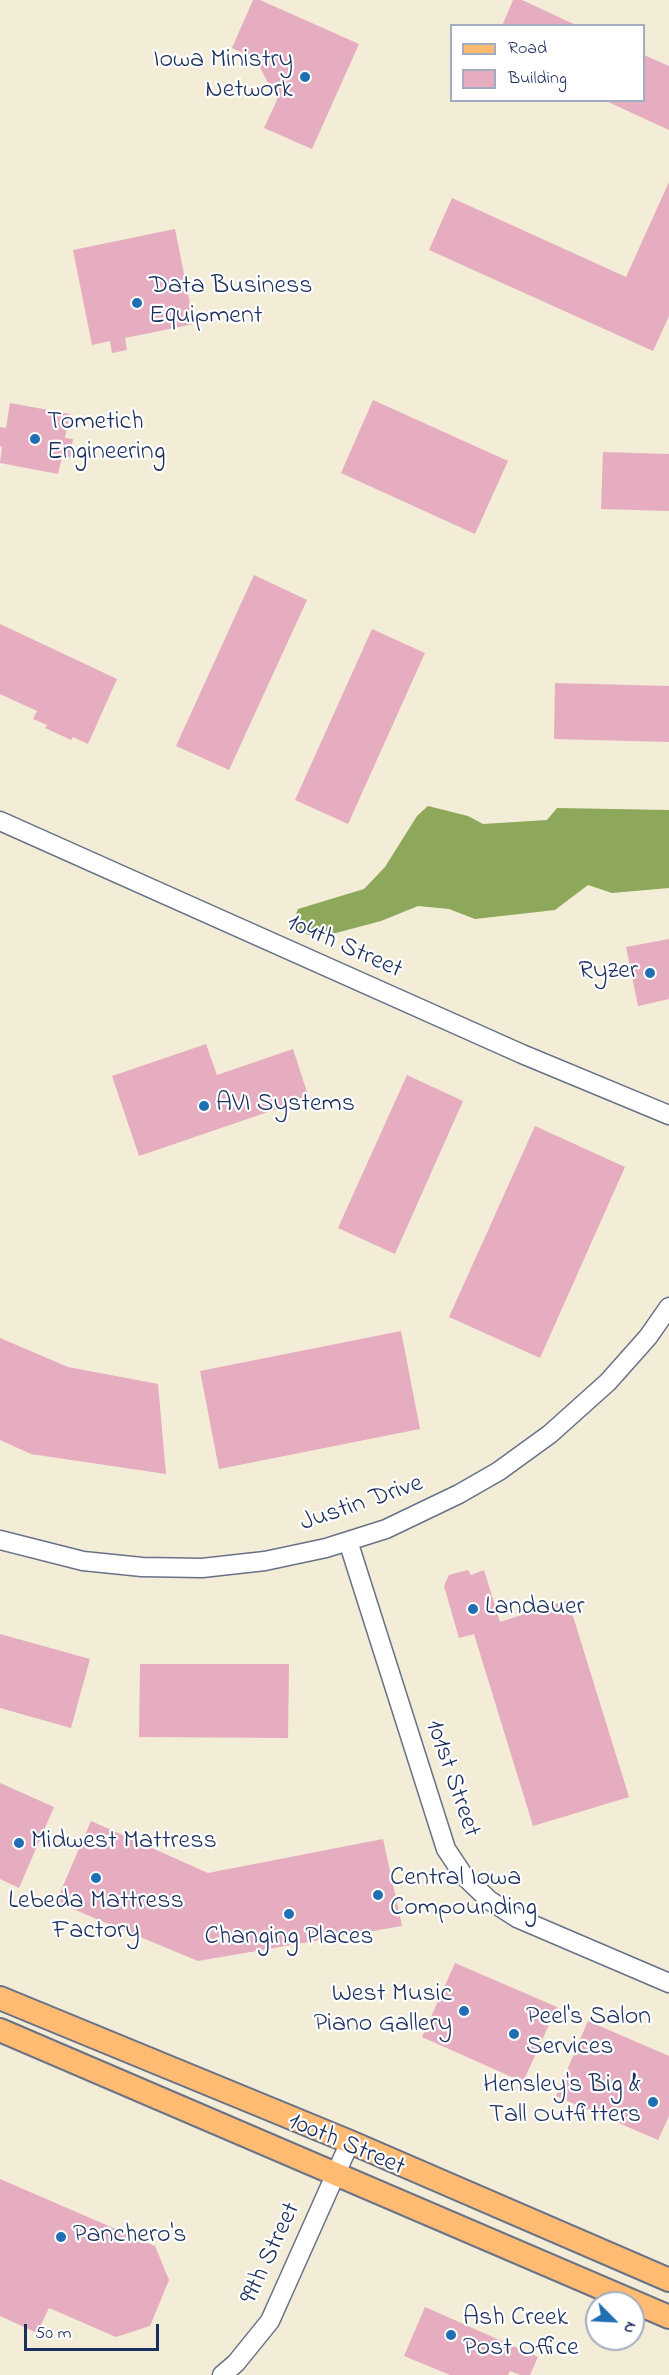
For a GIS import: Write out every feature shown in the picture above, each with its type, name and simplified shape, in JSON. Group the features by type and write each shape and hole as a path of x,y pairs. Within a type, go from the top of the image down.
{"main road":[{"name":"100th Street","path":"0,1998 350,2142 669,2280"},
{"name":"100th Street","path":"0,2030 669,2317"}],"street":[{"name":"104th Street","path":"0,821 416,1008 669,1115"},
{"name":"Justin Drive","path":"0,1540 83,1561 142,1568 190,1568 265,1561 348,1541 386,1528 444,1503 499,1471 550,1434 608,1382 648,1337 669,1307"},
{"name":"101st Street","path":"348,1541 446,1849 464,1876 489,1900 517,1918 669,1983"},
{"name":"99th Street","path":"222,2375 236,2363 270,2321 350,2142"}],"green space":[{"path":"428,806 468,816 483,824 547,820 557,808 669,810 669,888 612,893 588,885 555,910 475,919 449,909 418,906 381,921 317,938 301,932 293,922 298,909 364,889 385,867 417,816"}],"building":[{"name":"Iowa Ministry Network","path":"253,0 260,0 359,44 312,149 264,128 277,100 255,58 232,48"},
{"path":"513,0 522,0 574,24 503,24"},
{"path":"645,55 669,66 669,130 608,102 645,102"},
{"path":"669,182 669,316 653,351 429,250 452,198 626,277"},
{"name":"Data Business Equipment","path":"175,229 194,324 125,338 127,350 112,353 110,341 92,345 73,250"},
{"path":"373,400 508,461 475,534 341,473"},
{"name":"Tometich Engineering","path":"10,403 70,414 65,438 73,439 70,458 62,457 58,474 0,463 2,447 0,446 0,427 6,428"},
{"path":"603,452 669,454 669,511 601,509"},
{"path":"254,575 307,600 229,770 176,746"},
{"path":"0,624 117,679 88,744 73,737 71,740 45,728 47,725 33,719 37,711 0,694"},
{"path":"372,629 425,653 348,824 295,800"},
{"path":"555,683 669,686 669,742 554,739"},
{"name":"Ryzer","path":"669,939 669,999 638,1006 626,947"},
{"name":"AVI Systems","path":"206,1044 217,1075 293,1049 309,1098 139,1156 112,1076"},
{"path":"407,1075 463,1101 395,1254 338,1228"},
{"path":"535,1126 625,1167 540,1358 449,1317"},
{"path":"401,1331 420,1429 219,1469 200,1371"},
{"path":"0,1338 68,1367 158,1384 166,1474 31,1454 0,1440"},
{"path":"468,1570 471,1575 484,1570 500,1622 568,1600 629,1797 533,1826 474,1634 459,1638 444,1586 449,1575"},
{"path":"0,1634 90,1659 71,1728 0,1708"},
{"path":"140,1664 289,1664 288,1738 139,1737"},
{"name":"Midwest Mattress","path":"0,1783 54,1807 19,1888 0,1879"},
{"path":"91,1821 208,1873 383,1839 402,1926 198,1961 56,1902"},
{"path":"455,1963 557,2007 523,2082 422,2037"},
{"path":"588,2021 669,2056 669,2116 658,2140 556,2096"},
{"path":"0,2179 155,2246 169,2280 150,2326 116,2337 49,2308 37,2333 0,2316"},
{"name":"Ash Creek Post Office","path":"425,2307 538,2357 530,2375 520,2375 510,2371 508,2375 450,2375 404,2356"}],"place":[{"name":"Iowa Ministry Network","path":"305,77"},
{"name":"Data Business Equipment","path":"137,303"},
{"name":"Tometich Engineering","path":"35,439"},
{"name":"Ryzer","path":"650,973"},
{"name":"AVI Systems","path":"204,1106"},
{"name":"Landauer","path":"473,1609"},
{"name":"Midwest Mattress","path":"19,1843"},
{"name":"Lebeda Mattress Factory","path":"96,1878"},
{"name":"Central Iowa Compounding","path":"378,1895"},
{"name":"Changing Places","path":"289,1914"},
{"name":"West Music Piano Gallery","path":"464,2011"},
{"name":"Peel's Salon Services","path":"514,2034"},
{"name":"Hensley's Big & Tall Outfitters","path":"653,2102"},
{"name":"Panchero's","path":"61,2237"},
{"name":"Ash Creek Post Office","path":"451,2335"}]}
